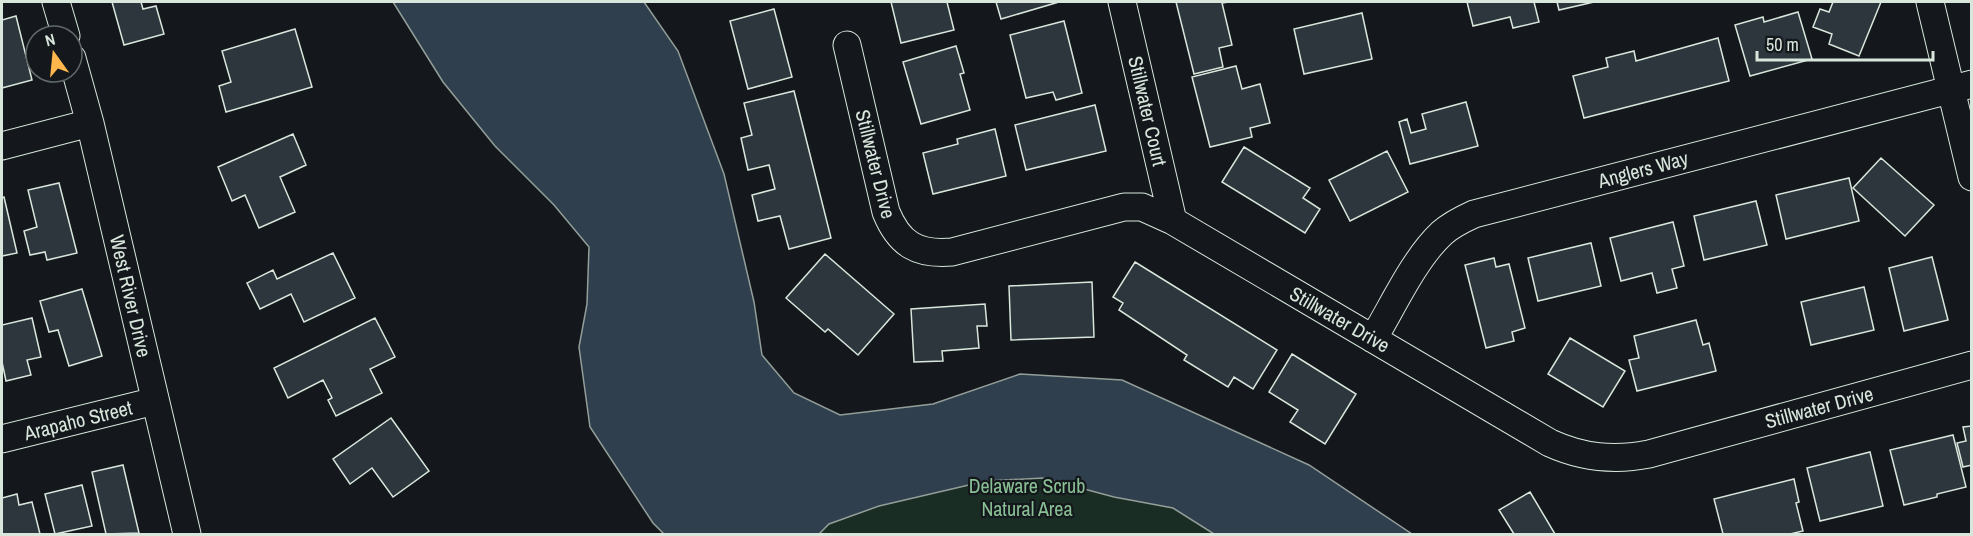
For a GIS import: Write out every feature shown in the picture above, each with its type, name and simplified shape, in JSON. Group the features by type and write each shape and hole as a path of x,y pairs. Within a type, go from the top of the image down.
{"street":[{"path":"56,2 62,24"},
{"name":"Stillwater Court","path":"1122,2 1173,221"},
{"path":"1930,2 1961,86 1971,177"},
{"name":"Stillwater Drive","path":"847,45 886,212 893,228 904,241 918,250 935,254 952,252 1124,207 1142,207 1173,221 1550,442 1582,454 1616,458 1649,454 1971,364"},
{"name":"West River Drive","path":"79,84 187,534"},
{"name":"Anglers Way","path":"1373,339 1430,245 1443,232 1474,214 1961,86"},
{"path":"2,146 90,123"},
{"name":"Arapaho Street","path":"2,439 155,402"}],"green space":[{"name":"Delaware Scrub Natural Area","path":"1029,456 1285,534 797,534 880,492"}],"water":[{"path":"393,2 644,2 678,51 724,174 754,302 762,355 794,393 840,415 933,404 1020,374 1122,380 1309,465 1412,534 1214,534 1173,508 1114,497 1043,478 986,481 879,506 829,524 819,534 664,534 653,523 590,427 579,347 587,304 589,247 554,205 495,146 443,82"}],"building":[{"path":"112,2 141,2 143,9 156,6 164,34 124,45"},
{"path":"891,2 947,2 954,30 901,43"},
{"path":"996,2 1059,2 1001,19"},
{"path":"1176,2 1229,2 1222,3 1232,45 1219,48 1223,67 1194,74"},
{"path":"1467,2 1534,2 1539,22 1513,28 1510,17 1473,26"},
{"path":"1557,2 1594,2 1559,10"},
{"path":"1833,2 1881,2 1859,56 1829,44 1832,34 1813,27 1820,9 1829,12"},
{"path":"774,9 792,77 748,89 730,21"},
{"path":"1798,12 1812,59 1750,76 1735,25 1763,17 1764,22"},
{"path":"1362,13 1372,59 1304,74 1294,29"},
{"path":"16,16 24,48 24,82 2,88 2,20"},
{"path":"1064,21 1082,93 1056,100 1053,92 1026,98 1010,35"},
{"path":"295,29 312,87 226,112 219,86 231,82 222,51"},
{"path":"1718,38 1729,81 1584,118 1573,76 1608,67 1606,58 1634,51 1636,61"},
{"path":"956,46 964,73 960,74 970,110 921,124 903,62"},
{"path":"1236,66 1242,89 1260,84 1270,123 1250,128 1252,137 1210,147 1192,77"},
{"path":"794,91 831,238 789,249 780,216 758,221 752,195 775,189 769,165 748,170 741,138 752,135 744,103"},
{"path":"1466,102 1478,146 1410,164 1399,122 1407,119 1411,133 1426,129 1422,114"},
{"path":"1095,105 1106,151 1026,170 1015,125"},
{"path":"995,129 1006,176 933,194 923,153 958,144 957,139"},
{"path":"293,134 306,165 280,177 295,212 259,228 245,195 232,201 218,167"},
{"path":"1244,147 1310,188 1303,198 1320,209 1305,233 1222,182"},
{"path":"1387,151 1408,192 1350,221 1329,180"},
{"path":"1881,158 1934,205 1905,236 1853,188"},
{"path":"1849,178 1859,221 1786,239 1776,195"},
{"path":"59,183 77,253 47,260 45,252 30,255 24,231 37,227 28,190"},
{"path":"4,197 17,253 2,256 2,198"},
{"path":"1756,201 1767,245 1704,260 1694,216"},
{"path":"1673,222 1684,266 1672,269 1677,288 1657,293 1652,273 1621,281 1610,238"},
{"path":"1591,243 1601,286 1538,301 1528,258"},
{"path":"333,253 355,298 304,322 291,294 260,309 247,283 273,270 277,279"},
{"path":"825,254 894,314 858,355 828,329 825,332 786,298"},
{"path":"1932,257 1948,320 1904,331 1889,268"},
{"path":"1494,258 1496,267 1509,264 1525,328 1512,332 1514,341 1486,348 1465,265"},
{"path":"1135,262 1277,350 1253,389 1234,377 1228,387 1184,360 1187,355 1119,310 1123,303 1113,297"},
{"path":"1092,282 1094,337 1011,340 1009,286"},
{"path":"1864,287 1874,330 1811,345 1801,302"},
{"path":"82,289 102,356 69,366 58,330 49,332 40,301"},
{"path":"985,304 987,326 977,326 979,348 942,351 943,361 914,362 911,309"},
{"path":"32,318 41,357 27,360 31,375 6,381 2,362 2,325"},
{"path":"375,318 395,357 370,369 382,393 336,416 328,400 332,398 323,380 288,398 274,368"},
{"path":"1696,320 1703,345 1709,343 1716,371 1637,391 1629,360 1639,358 1634,336"},
{"path":"1570,338 1625,371 1603,407 1548,374"},
{"path":"1292,354 1356,394 1325,444 1290,422 1298,410 1269,392"},
{"path":"391,418 429,471 393,497 372,468 350,484 333,459"},
{"path":"1972,426 1972,465 1963,467 1957,443 1966,441 1963,427"},
{"path":"1953,435 1966,487 1904,505 1890,450"},
{"path":"1870,452 1883,506 1820,521 1807,468"},
{"path":"123,465 139,533 106,534 92,472"},
{"path":"1794,479 1799,502 1796,503 1803,531 1790,534 1723,534 1714,499"},
{"path":"82,485 92,526 55,534 45,494"},
{"path":"1530,492 1555,534 1514,534 1499,510"},
{"path":"17,494 19,505 32,502 40,534 2,534 2,498"}]}
